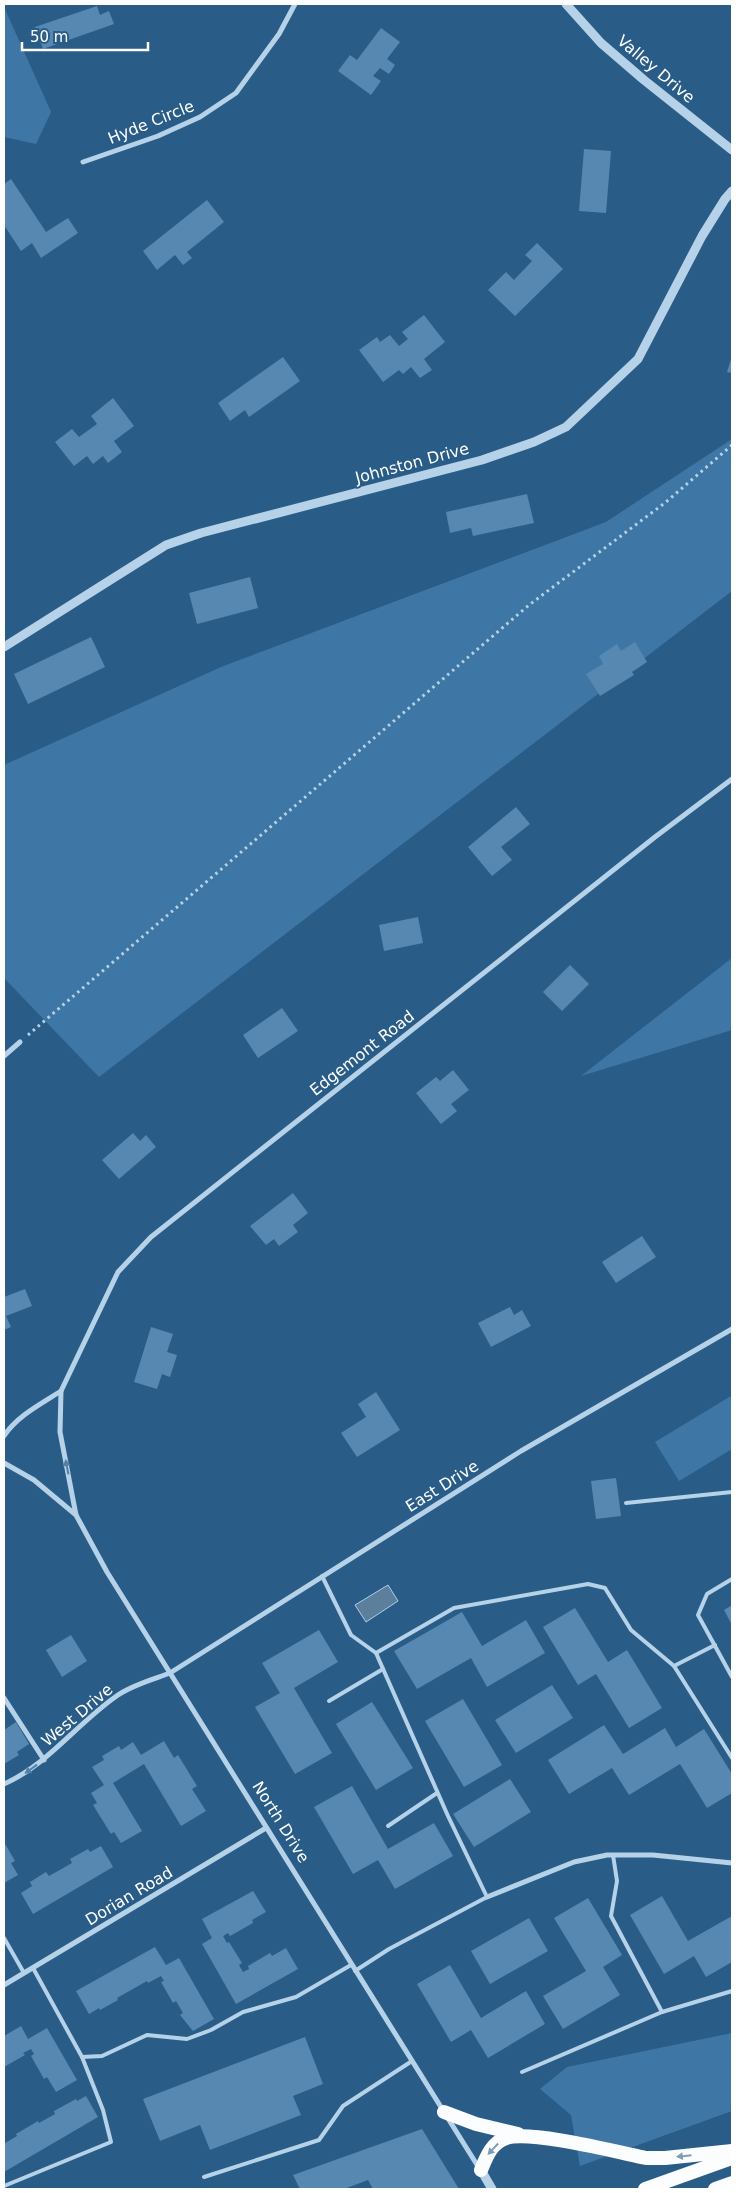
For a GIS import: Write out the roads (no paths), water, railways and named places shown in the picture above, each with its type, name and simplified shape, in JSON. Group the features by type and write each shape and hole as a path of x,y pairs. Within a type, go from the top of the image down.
{"highway":[{"path":"444,2112 476,2124 526,2136 646,2158 665,2158 732,2151"},
{"path":"481,2170 488,2154 498,2143 505,2138 526,2136"},
{"path":"645,2189 732,2158"},
{"path":"715,2189 732,2183"}],"street":[{"name":"Hyde Circle","path":"83,162 158,136 200,117 236,93 279,34 295,4"},
{"name":"Valley Drive","path":"566,4 602,43 659,93 732,150"},
{"name":"Johnston Drive","path":"6,643 166,545 201,533 482,460 534,442 566,427 638,359 702,236 725,199 732,192"},
{"name":"Edgemont Road","path":"76,1515 60,1432 61,1392 118,1272 151,1237 732,778"},
{"path":"4,1056 20,1042"},
{"name":"East Drive","path":"170,1673 521,1451 732,1329"},
{"path":"4,1436 8,1429 29,1412 61,1392"},
{"name":"North Drive","path":"4,1463 34,1480 76,1515 107,1572 492,2189"},
{"name":"West Drive","path":"4,1784 22,1776 44,1760 69,1735 119,1694 170,1673"},
{"path":"4,1698 44,1760"},
{"name":"Dorian Road","path":"4,1985 266,1828"},
{"path":"487,1897 574,1862 613,1855 653,1855 732,1863"}],"lane":[{"path":"626,1503 732,1492"},
{"path":"322,1576 351,1634 376,1653 437,1793 487,1897 389,1949 355,1971"},
{"path":"732,1579 707,1594 698,1615 732,1677"},
{"path":"376,1653 454,1608 588,1584 605,1588 631,1630 674,1666 732,1758"},
{"path":"674,1666 714,1645"},
{"path":"329,1701 383,1669"},
{"path":"388,1826 437,1793"},
{"path":"613,1855 617,1881 611,1916 662,2012"},
{"path":"4,1938 24,1973"},
{"path":"82,2057 102,2056 147,2035 187,2039 211,2030 243,2012 296,1997 352,1965"},
{"path":"4,2186 111,2142 103,2110 82,2057 32,1968"},
{"path":"522,2072 662,2012 732,1990"},
{"path":"204,2177 319,2140 343,2106 412,2061"}]}
